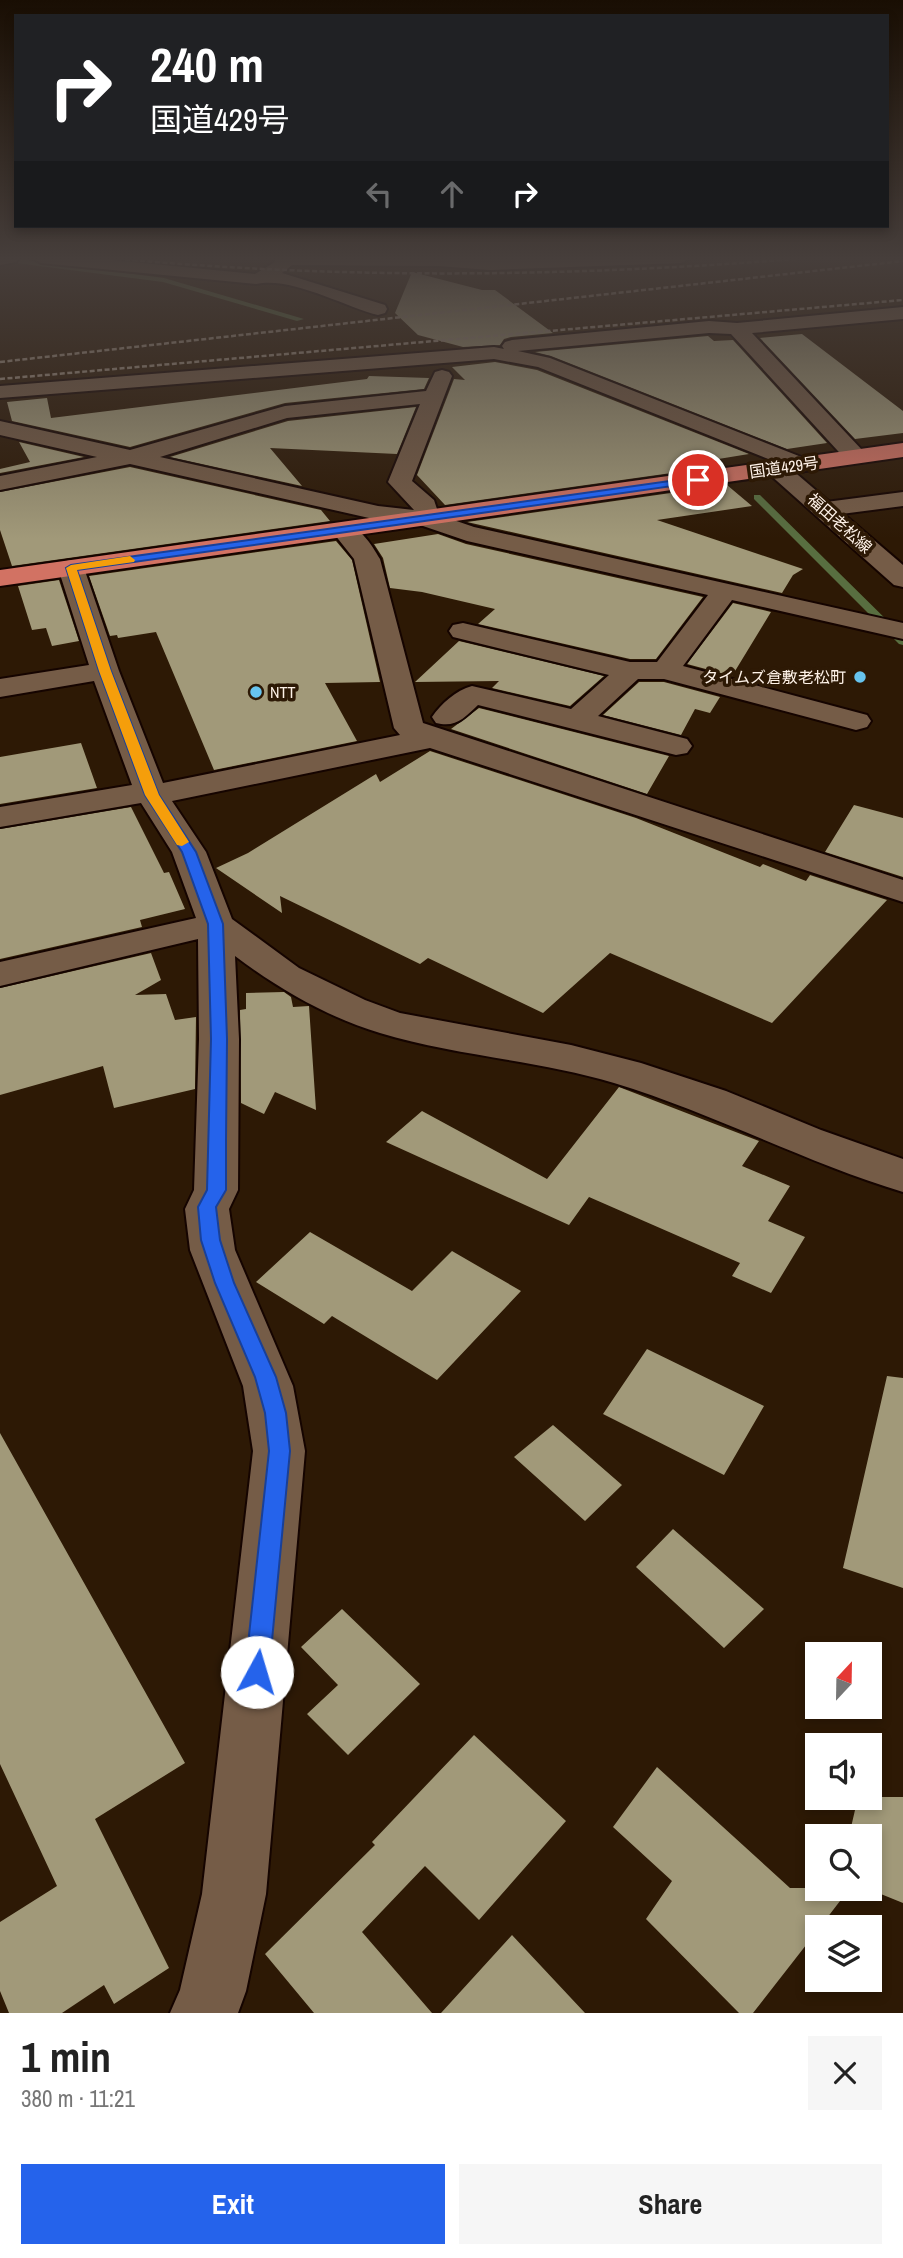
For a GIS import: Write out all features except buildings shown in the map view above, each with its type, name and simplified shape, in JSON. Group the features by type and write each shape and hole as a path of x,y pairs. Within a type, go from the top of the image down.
{"highway":[{"name":"国道429号","path":"0,578 903,450"}],"street":[{"path":"758,352 856,457"},
{"path":"0,392 494,353"},
{"name":"福田老松線","path":"494,353 543,362 789,467 826,509 903,579"},
{"path":"427,519 425,505 400,482 452,355"},
{"path":"0,483 131,457 285,412 434,396"},
{"path":"0,428 378,513 427,519 467,533 903,631"},
{"path":"826,509 903,499"},
{"path":"343,530 360,546 367,559 409,728 439,728 903,891"},
{"path":"71,568 105,671 151,793 189,852 216,924 219,1039 216,1190 207,1207 210,1240 265,1377 276,1413 279,1451 234,1894 213,1991 204,2013"},
{"path":"665,670 725,591"},
{"path":"463,631 631,671 665,670 856,721"},
{"path":"0,688 105,671"},
{"path":"577,720 631,671"},
{"path":"0,817 151,793 439,728 472,695 676,746"},
{"path":"0,974 216,924 286,976 361,1012 393,1024 571,1058 627,1073 711,1101 806,1141 903,1176"}],"waterway":[{"path":"757,497 903,642"}],"railway":[{"path":"0,362 90,352"},
{"path":"0,379 309,352"}],"slow traffic":[{"path":"130,560 71,568 105,671 152,795 182,842"}],"place":[{"name":"タイムズ倉敷老松町","path":"860,677"},
{"name":"NTT","path":"256,692"}],"route":[{"path":"257,1672 279,1451 276,1413 265,1377 210,1240 207,1207 216,1190 219,1039 216,924 189,852 152,795 105,671 71,568 698,480"}]}
